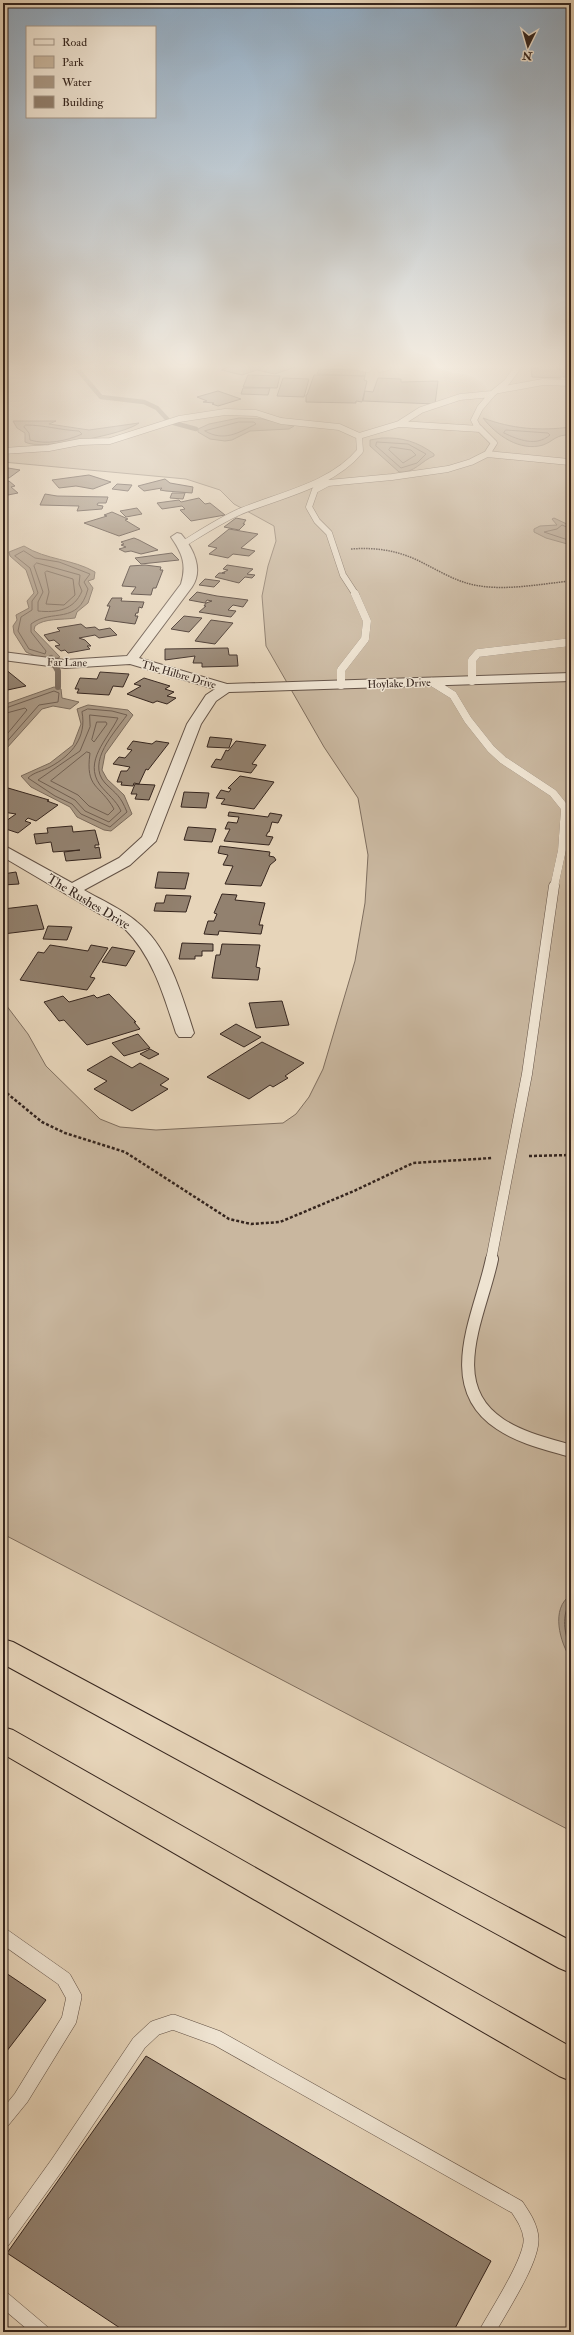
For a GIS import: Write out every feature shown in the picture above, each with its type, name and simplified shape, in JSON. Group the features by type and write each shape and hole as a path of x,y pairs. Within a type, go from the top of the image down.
{"highway":[{"path":"3,1650 571,1958"},
{"path":"3,1739 571,2065"}],"street":[{"name":"The Hilbre Drive","path":"180,540 192,567 187,584 131,660 226,688"},
{"name":"Far Lane","path":"3,656 47,663 65,664 131,660"},
{"name":"Hoylake Drive","path":"226,688 341,686 571,677"},
{"name":"The Hilbre Drive","path":"72,890 134,856 144,847 150,838 194,724 211,698 226,688"},
{"name":"The Rushes Drive","path":"3,850 131,925 141,934 149,945 174,1000 185,1033"}],"lane":[{"path":"180,540 239,512 287,494 330,473"},
{"path":"341,686 341,670 365,639 368,631 367,621 356,595 342,576 329,533 317,521 310,507 312,494 319,487 337,482 412,473"},
{"path":"472,681 472,660 478,653 571,642"},
{"path":"432,682 454,695 468,720 491,749 503,760 553,793 566,808 562,850 555,877 531,1049 512,1157 486,1286 470,1350 468,1373 470,1390 476,1403 490,1416 508,1429 571,1451"},
{"path":"3,1936 64,1979 74,1997 69,2020 21,2098 3,2120"},
{"path":"3,2240 57,2165 139,2043 154,2028 173,2022 217,2038 517,2207 526,2223 531,2242 521,2266 487,2332"},
{"path":"3,2299 7,2304 42,2332"}],"path":[{"path":"335,550 372,548 391,550 463,582 484,586 571,581"},
{"path":"3,1090 42,1122 65,1134 125,1152 229,1219 251,1224 280,1222 354,1191 413,1163 571,1155"}],"green space":[{"path":"121,473 571,473 571,1831 3,1534 3,1001 28,1034 46,1066 100,1119 120,1127 156,1130 283,1123 296,1114 309,1097 323,1069 355,961 365,903 368,855 358,798 324,747 266,646 262,596 268,566 276,541 274,526 234,504 220,490 186,479"}],"water":[{"path":"554,518 571,526 571,545 546,538 534,532 534,529 540,526 557,525 552,519"},
{"path":"24,546 32,551 78,564 95,572 94,579 88,581 93,588 88,603 77,612 75,618 48,620 35,626 34,630 60,657 56,659 43,658 26,652 14,633 13,626 17,620 16,615 29,608 27,601 34,593 26,570 10,556 9,552"},
{"path":"54,687 61,689 62,698 79,702 70,709 53,706 42,709 6,749 6,757 3,758 3,705"},
{"path":"88,705 128,710 133,715 105,754 102,770 107,779 124,795 132,814 111,831 104,830 77,817 70,807 31,787 21,776 50,763 73,745 81,724 77,709"},
{"path":"571,1595 571,1659 563,1644 559,1626 559,1617 561,1608"}],"building":[{"path":"3,473 16,473 9,478 3,478"},
{"path":"89,475 111,482 93,489 76,486 59,488 52,480"},
{"path":"165,479 170,483 193,487 192,493 160,490 162,488 144,491 138,486"},
{"path":"9,481 15,486 11,487 18,493 3,496 3,482"},
{"path":"117,484 132,485 128,491 112,489"},
{"path":"172,493 185,493 183,499 170,498"},
{"path":"45,494 57,496 108,497 106,503 98,503 97,505 103,506 102,509 77,511 79,506 40,505"},
{"path":"199,498 205,504 210,503 225,515 191,521 180,510 185,509 182,506 162,509 157,503 179,500 181,502"},
{"path":"137,508 142,514 126,517 120,511"},
{"path":"112,512 128,519 125,520 140,529 119,536 84,523 107,516 104,515"},
{"path":"236,518 246,520 243,524 245,524 239,530 224,527"},
{"path":"229,529 258,534 241,548 255,551 249,556 233,554 228,558 209,554 217,548 208,546"},
{"path":"134,538 158,550 141,554 131,551 125,552 119,549 126,547 121,545 124,544 121,542"},
{"path":"172,553 179,560 141,564 135,558"},
{"path":"145,565 161,567 160,570 163,570 156,588 153,588 151,595 131,594 136,587 122,586 130,566"},
{"path":"227,565 253,569 247,574 255,575 252,578 245,577 239,583 215,577 219,573 228,570 223,569"},
{"path":"205,579 220,581 214,587 199,585"},
{"path":"197,592 248,600 243,607 233,605 228,610 236,611 231,617 199,612 206,606 204,606 206,603 212,601 207,600 205,603 189,600"},
{"path":"112,598 122,598 121,601 144,602 142,608 139,607 138,613 136,613 135,616 138,616 135,624 105,620 110,606 107,606"},
{"path":"184,616 202,618 189,632 171,629"},
{"path":"211,620 233,623 215,644 195,641"},
{"path":"81,624 86,628 95,627 99,630 110,628 117,635 99,638 95,635 79,638 85,640 91,646 87,646 90,649 68,653 65,650 61,651 55,646 60,645 54,640 49,641 44,635 60,631 57,628"},
{"path":"228,648 229,655 237,655 238,666 202,667 202,663 193,663 195,656 165,660 165,649"},
{"path":"3,669 5,669 26,686 3,691"},
{"path":"100,672 129,674 123,687 113,686 109,695 77,693 79,689 75,689 80,678 97,679"},
{"path":"144,678 170,686 165,689 174,692 167,696 176,698 167,704 157,701 153,703 127,694 141,686 134,684"},
{"path":"210,737 232,739 229,748 207,747"},
{"path":"133,741 152,744 156,741 169,743 148,770 146,769 139,784 134,783 133,786 121,785 122,782 117,782 121,771 127,771 130,767 113,764 119,757 125,758 132,750 127,749"},
{"path":"236,741 266,745 252,764 257,765 251,773 211,767 216,759 221,760 226,750 228,751"},
{"path":"240,776 274,782 254,809 221,804 225,799 216,798 221,790 229,792 231,789 228,788"},
{"path":"135,784 155,785 149,800 135,799 137,794 131,794"},
{"path":"8,788 49,800 47,801 58,805 36,821 28,818 25,821 31,823 18,833 3,828 3,823 16,814 3,812 3,791"},
{"path":"184,792 209,793 206,808 181,807"},
{"path":"229,812 268,817 270,813 282,815 278,823 272,822 266,836 273,837 269,845 224,841 230,829 225,829 228,822 237,823 239,817 228,816"},
{"path":"72,826 73,832 95,830 99,845 95,845 95,848 99,847 101,858 66,861 64,852 80,850 53,852 51,842 36,844 34,834 48,833 47,828"},
{"path":"188,827 216,829 212,842 184,840"},
{"path":"220,846 270,852 269,856 274,857 276,860 270,865 261,886 225,884 233,866 223,865 228,855 218,853"},
{"path":"16,872 19,884 3,885 3,874"},
{"path":"158,872 189,873 185,889 155,888"},
{"path":"222,894 237,895 235,900 265,903 259,925 263,925 261,934 219,931 218,935 204,934 208,921 214,921 217,914 214,913"},
{"path":"166,895 191,896 186,912 154,911 156,903 164,903"},
{"path":"37,905 44,929 3,934 3,909"},
{"path":"48,926 72,927 67,940 43,939"},
{"path":"182,943 213,944 213,951 202,951 202,956 195,956 195,959 179,959"},
{"path":"222,944 260,945 256,967 260,968 258,980 212,978 216,955 220,955"},
{"path":"50,945 88,951 91,945 108,948 90,977 95,978 87,990 20,980 38,952 44,953"},
{"path":"112,947 135,951 126,966 102,962"},
{"path":"109,994 136,1022 134,1022 140,1029 87,1045 64,1020 59,1021 44,1002 63,996 69,1002 94,995 97,998"},
{"path":"282,1001 289,1025 256,1028 249,1003"},
{"path":"236,1024 261,1037 244,1047 220,1034"},
{"path":"138,1034 150,1048 124,1056 112,1043"},
{"path":"262,1042 304,1063 285,1076 288,1078 273,1087 270,1085 249,1099 207,1077"},
{"path":"150,1049 159,1054 149,1059 140,1054"},
{"path":"111,1056 132,1068 140,1063 169,1079 160,1085 168,1089 132,1111 94,1089 107,1081 87,1070"},
{"path":"3,1971 46,2000 3,2056"},
{"path":"146,2056 491,2261 453,2332 126,2332 7,2253"}],"waterway":[{"path":"51,658 58,671 58,687"}]}
